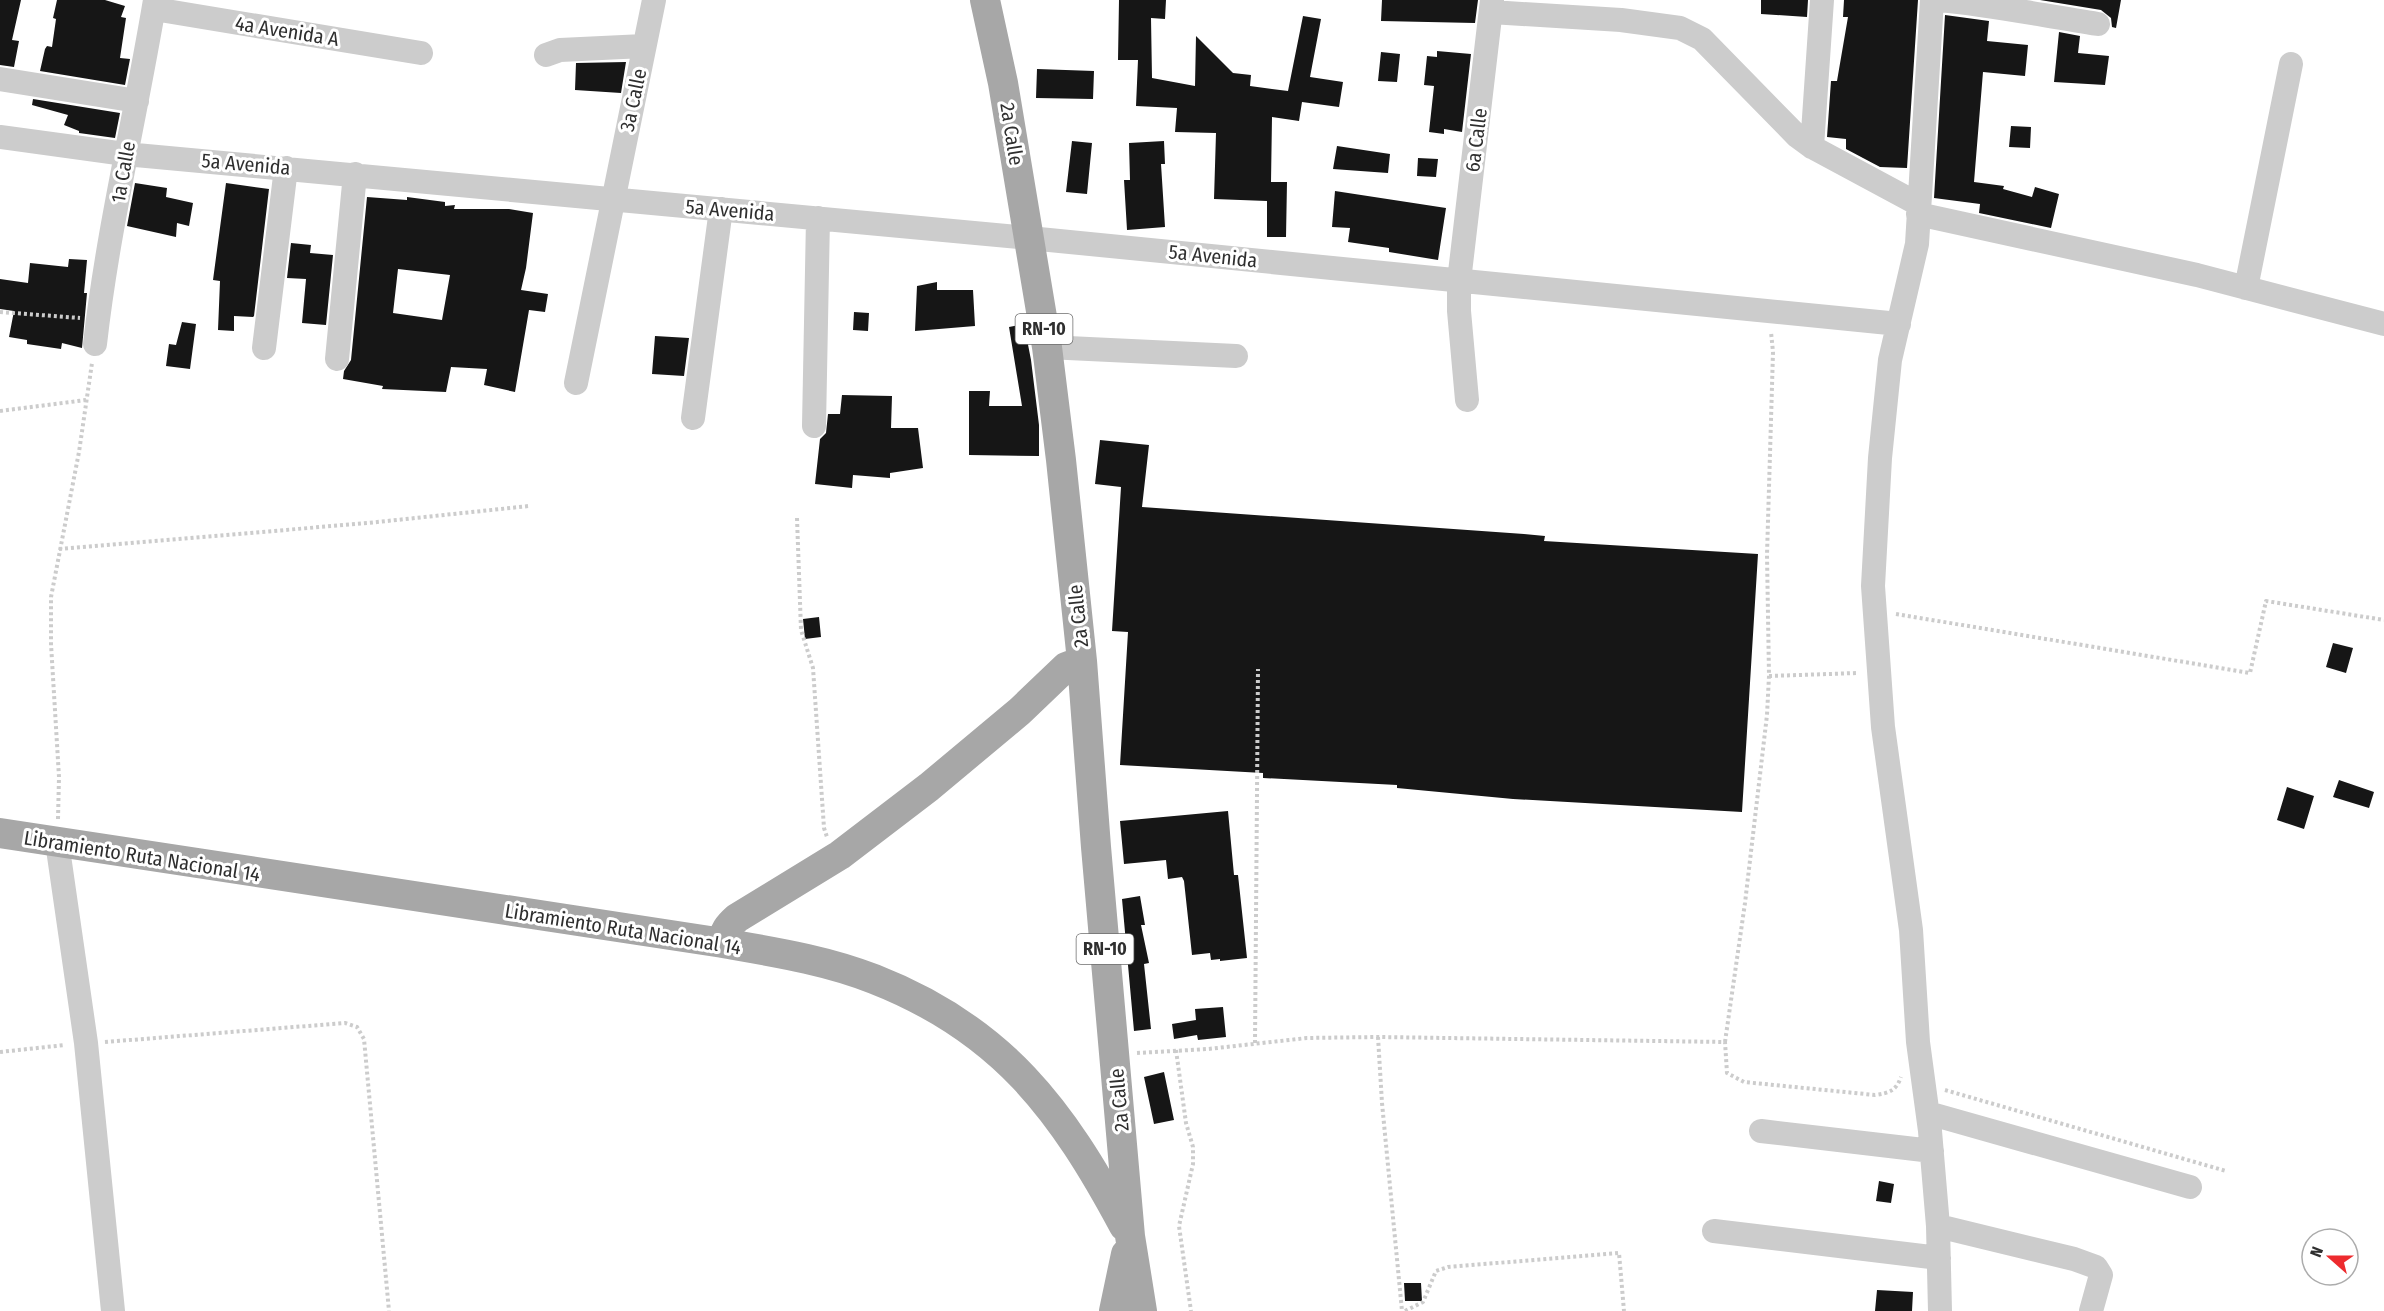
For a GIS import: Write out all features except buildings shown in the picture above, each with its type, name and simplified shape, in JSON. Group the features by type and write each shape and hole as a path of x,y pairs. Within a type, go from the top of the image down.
{"main road":[{"name":"2a Calle","path":"985,0 1004,83 1047,347 1082,661 1130,1236"},
{"path":"723,944 723,935 728,926 737,918 840,855 938,779 1020,711 1066,667 1082,661"},
{"name":"Libramiento Ruta Nacional 14","path":"0,833 723,944 810,960 873,978 925,1002 960,1023 1015,1067 1042,1096 1070,1132 1130,1236"},
{"path":"1130,1236 1142,1311"},
{"name":"RN-10","path":"1114,1311 1130,1236"}],"street":[{"name":"3a Calle","path":"576,383 611,199 654,0"},
{"path":"1812,147 1822,0"},
{"path":"1932,0 1917,244 1890,360 1880,458 1873,586 1882,727 1911,930 1918,1042 1932,1151 1938,1226 1940,1311"},
{"path":"1940,0 1985,4 2098,24"},
{"name":"4a Avenida A","path":"154,4 421,52"},
{"name":"1a Calle","path":"95,344 125,154 154,4"},
{"path":"1491,6 1680,28 1702,39 1729,65 1764,105 1797,136 1918,209 2246,288 2384,324"},
{"name":"6a Calle","path":"1467,400 1459,281 1491,6"},
{"path":"546,55 560,50 644,46"},
{"path":"2246,288 2291,64"},
{"path":"0,79 137,101"},
{"name":"5a Avenida","path":"0,137 125,154 1029,238 1899,324"},
{"path":"264,348 286,168"},
{"path":"337,359 355,174"},
{"path":"693,418 721,209"},
{"path":"814,426 818,218"},
{"path":"1047,347 1236,356"},
{"path":"57,842 86,1043 113,1311"},
{"path":"1928,1113 2190,1187"},
{"path":"1761,1131 1932,1151"},
{"path":"1938,1226 2074,1259 2096,1267 2101,1275 2091,1311"},
{"path":"1714,1231 1939,1258"}],"path":[{"path":"1770,311 1773,352 1767,555 1769,676 1767,715 1748,880 1725,1042 1727,1073 1744,1082 1875,1095 1889,1093 1897,1086 1906,1059 1918,1042"},
{"path":"0,312 98,320"},
{"path":"57,842 60,810 51,644 51,597 95,344"},
{"path":"0,411 86,400"},
{"path":"59,549 368,523 529,506"},
{"path":"797,518 801,630 813,668 824,828 828,840 840,855"},
{"path":"1874,610 2250,673 2266,601 2384,620"},
{"path":"1255,1043 1258,669"},
{"path":"1769,676 1879,672"},
{"path":"0,1052 345,1023 357,1027 364,1039 389,1311"},
{"path":"1378,1037 1382,1102 1403,1311 1423,1302 1436,1271 1448,1267 1619,1253 1624,1311"},
{"path":"1115,1055 1208,1049 1307,1038 1725,1042"},
{"path":"1176,1050 1186,1123 1193,1148 1193,1164 1179,1226 1191,1311"},
{"path":"1924,1084 2226,1171"}]}
